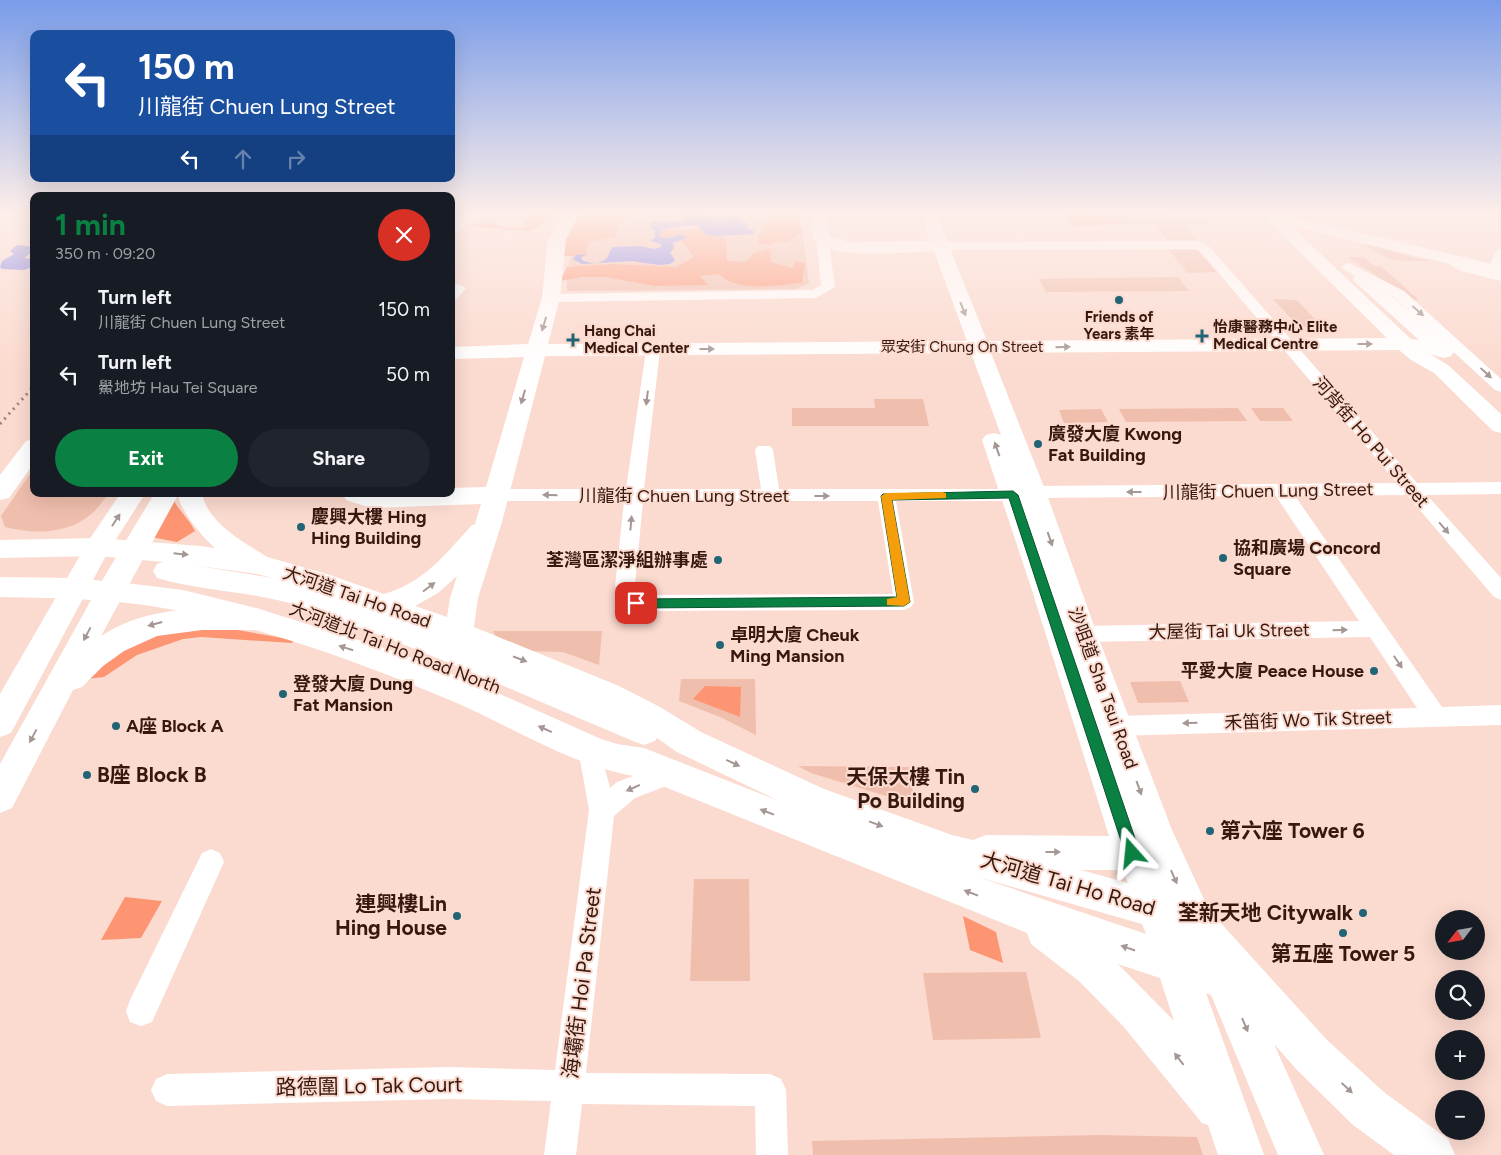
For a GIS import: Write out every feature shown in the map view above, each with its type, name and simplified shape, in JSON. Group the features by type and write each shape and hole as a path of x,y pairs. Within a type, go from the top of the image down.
{"main road":[{"path":"459,633 464,598 489,522 551,298 554,267"},
{"name":"沙咀道 Sha Tsui Road","path":"940,267 1024,494 1082,634 1155,832 1195,924 1225,980 1301,1155"},
{"path":"1329,267 1411,350 1441,369 1501,426"},
{"path":"1348,267 1501,405"},
{"name":"眾安街 Chung On Street","path":"455,353 536,350 1287,345 1441,350"},
{"path":"1411,350 1424,371 1501,447"},
{"path":"0,492 30,451"},
{"name":"沙咀道 Sha Tsui Road","path":"1024,494 1132,853 1146,879 1236,1140"},
{"name":"川龍街 Chuen Lung Street","path":"455,497 495,495"},
{"path":"0,723 74,588 131,497"},
{"path":"0,797 110,591 164,497"},
{"path":"191,497 194,509 216,535 257,564"},
{"name":"川龍街 Chuen Lung Street","path":"363,497 371,500 445,497"},
{"path":"385,606 408,599 429,588 443,575 489,522"},
{"name":"大河道 Tai Ho Road","path":"0,548 98,547 133,549 257,564 320,582 459,633 608,695 650,716 689,742 814,801 952,852 1156,909 1195,924 1312,1055 1369,1109 1432,1155"},
{"name":"大河道北 Tai Ho Road North","path":"0,562 77,562 148,568 258,585 296,595 380,624 646,752"},
{"path":"56,694 92,658 131,632 150,625 200,618 256,619 251,603 274,578 285,572"},
{"name":"大河道北 Tai Ho Road North","path":"0,577 65,577 182,587 248,597 296,609 384,640 588,721 646,752"},
{"name":"大河道 Tai Ho Road","path":"0,587 74,588 110,591 182,601 256,619 386,661 471,695 590,749 617,759 689,742"},
{"name":"大河道 Tai Ho Road","path":"646,752 1016,910 1225,980"},
{"path":"952,852 1132,853"},
{"path":"1016,910 1073,948 1131,1001 1236,1140"}],"street":[{"path":"551,298 816,294 828,287 826,267"},
{"name":"河背街 Ho Pui Street","path":"1219,267 1501,592"},
{"path":"1348,267 1399,294 1501,387"},
{"path":"1464,267 1484,267"},
{"path":"653,350 634,496 625,586 636,603 904,602 886,496"},
{"name":"眾安街 Chung On Street","path":"1441,350 1470,358"},
{"path":"764,450 771,496"},
{"name":"川龍街 Chuen Lung Street","path":"495,495 886,496 1501,488"},
{"path":"1282,491 1435,716"},
{"name":"大屋街 Tai Uk Street","path":"1082,634 1376,629"},
{"name":"禾笛街 Wo Tik Street","path":"1116,726 1501,715"},
{"name":"海壩街 Hoi Pa Street","path":"560,1155 570,1086 602,810 590,749"},
{"path":"602,810 626,790 646,752"},
{"path":"141,1011 211,862"},
{"name":"路德圍 Lo Tak Court","path":"167,1090 449,1083 570,1086 592,1090 770,1090 772,1155"}],"shaded area":[{"path":"0,267 30,268 24,270 2,269"},
{"path":"567,267 804,267 802,283 769,286 737,284 719,274 700,276 708,285 656,286 605,277 583,277 560,281"},
{"path":"568,267 807,267 809,283 796,289 567,291"},
{"path":"1182,267 1212,267 1217,272 1187,273"},
{"path":"1362,267 1382,267 1419,300 1414,300"},
{"path":"1178,277 1189,291 1046,292 1039,279"},
{"path":"1273,299 1297,300 1323,328 1299,327"},
{"path":"874,399 923,399 929,426 792,426 792,408 875,408"},
{"path":"1238,408 1247,421 1126,422 1119,409"},
{"path":"1251,408 1283,408 1293,421 1260,421"},
{"path":"1101,409 1108,422 1064,423 1059,410"},
{"path":"30,474 30,497 106,497 94,512 82,521 50,531 38,532 5,527 1,516"},
{"path":"173,499 195,531 177,542 151,537"},
{"path":"197,623 294,640 292,643 201,637 183,639 137,655 104,677 86,679 130,640"},
{"path":"493,631 602,631 599,665 563,652 527,651 499,643"},
{"path":"681,679 755,679 756,735 720,717 679,701"},
{"path":"1180,681 1189,702 1138,703 1130,682"},
{"path":"705,686 741,687 740,717 693,699"},
{"path":"798,766 909,767 915,805 811,773"},
{"path":"694,879 749,879 750,981 690,981"},
{"path":"125,897 162,901 141,938 101,940"},
{"path":"963,916 996,932 1003,963 970,950"},
{"path":"1026,972 1041,1038 933,1040 923,973"},
{"path":"1100,1135 1197,1137 1203,1155 813,1155 812,1141"}],"railway":[{"path":"0,424 30,390"}],"slow traffic":[{"path":"891,602 904,602 886,496 942,496"}],"place":[{"name":"Friends of Years 素年","path":"1119,300"},
{"name":"怡康醫務中心 Elite Medical Centre","path":"1202,336"},
{"name":"Hang Chai Medical Center","path":"573,340"},
{"name":"廣發大廈 Kwong Fat Building","path":"1038,444"},
{"name":"慶興大樓 Hing Hing Building","path":"301,527"},
{"name":"協和廣場 Concord Square","path":"1223,558"},
{"name":"荃灣區潔淨組辦事處","path":"718,560"},
{"name":"卓明大廈 Cheuk Ming Mansion","path":"720,645"},
{"name":"平愛大廈 Peace House","path":"1374,671"},
{"name":"登發大廈 Dung Fat Mansion","path":"283,694"},
{"name":"A座 Block A","path":"116,726"},
{"name":"B座 Block B","path":"87,775"},
{"name":"天保大樓 Tin Po Building","path":"975,789"},
{"name":"第六座 Tower 6","path":"1210,831"},
{"name":"荃新天地 Citywalk","path":"1363,913"},
{"name":"連興樓Lin Hing House","path":"457,916"},
{"name":"第五座 Tower 5","path":"1343,933"}],"route":[{"path":"636,603 904,602 886,496 1013,495 1132,853"}]}
